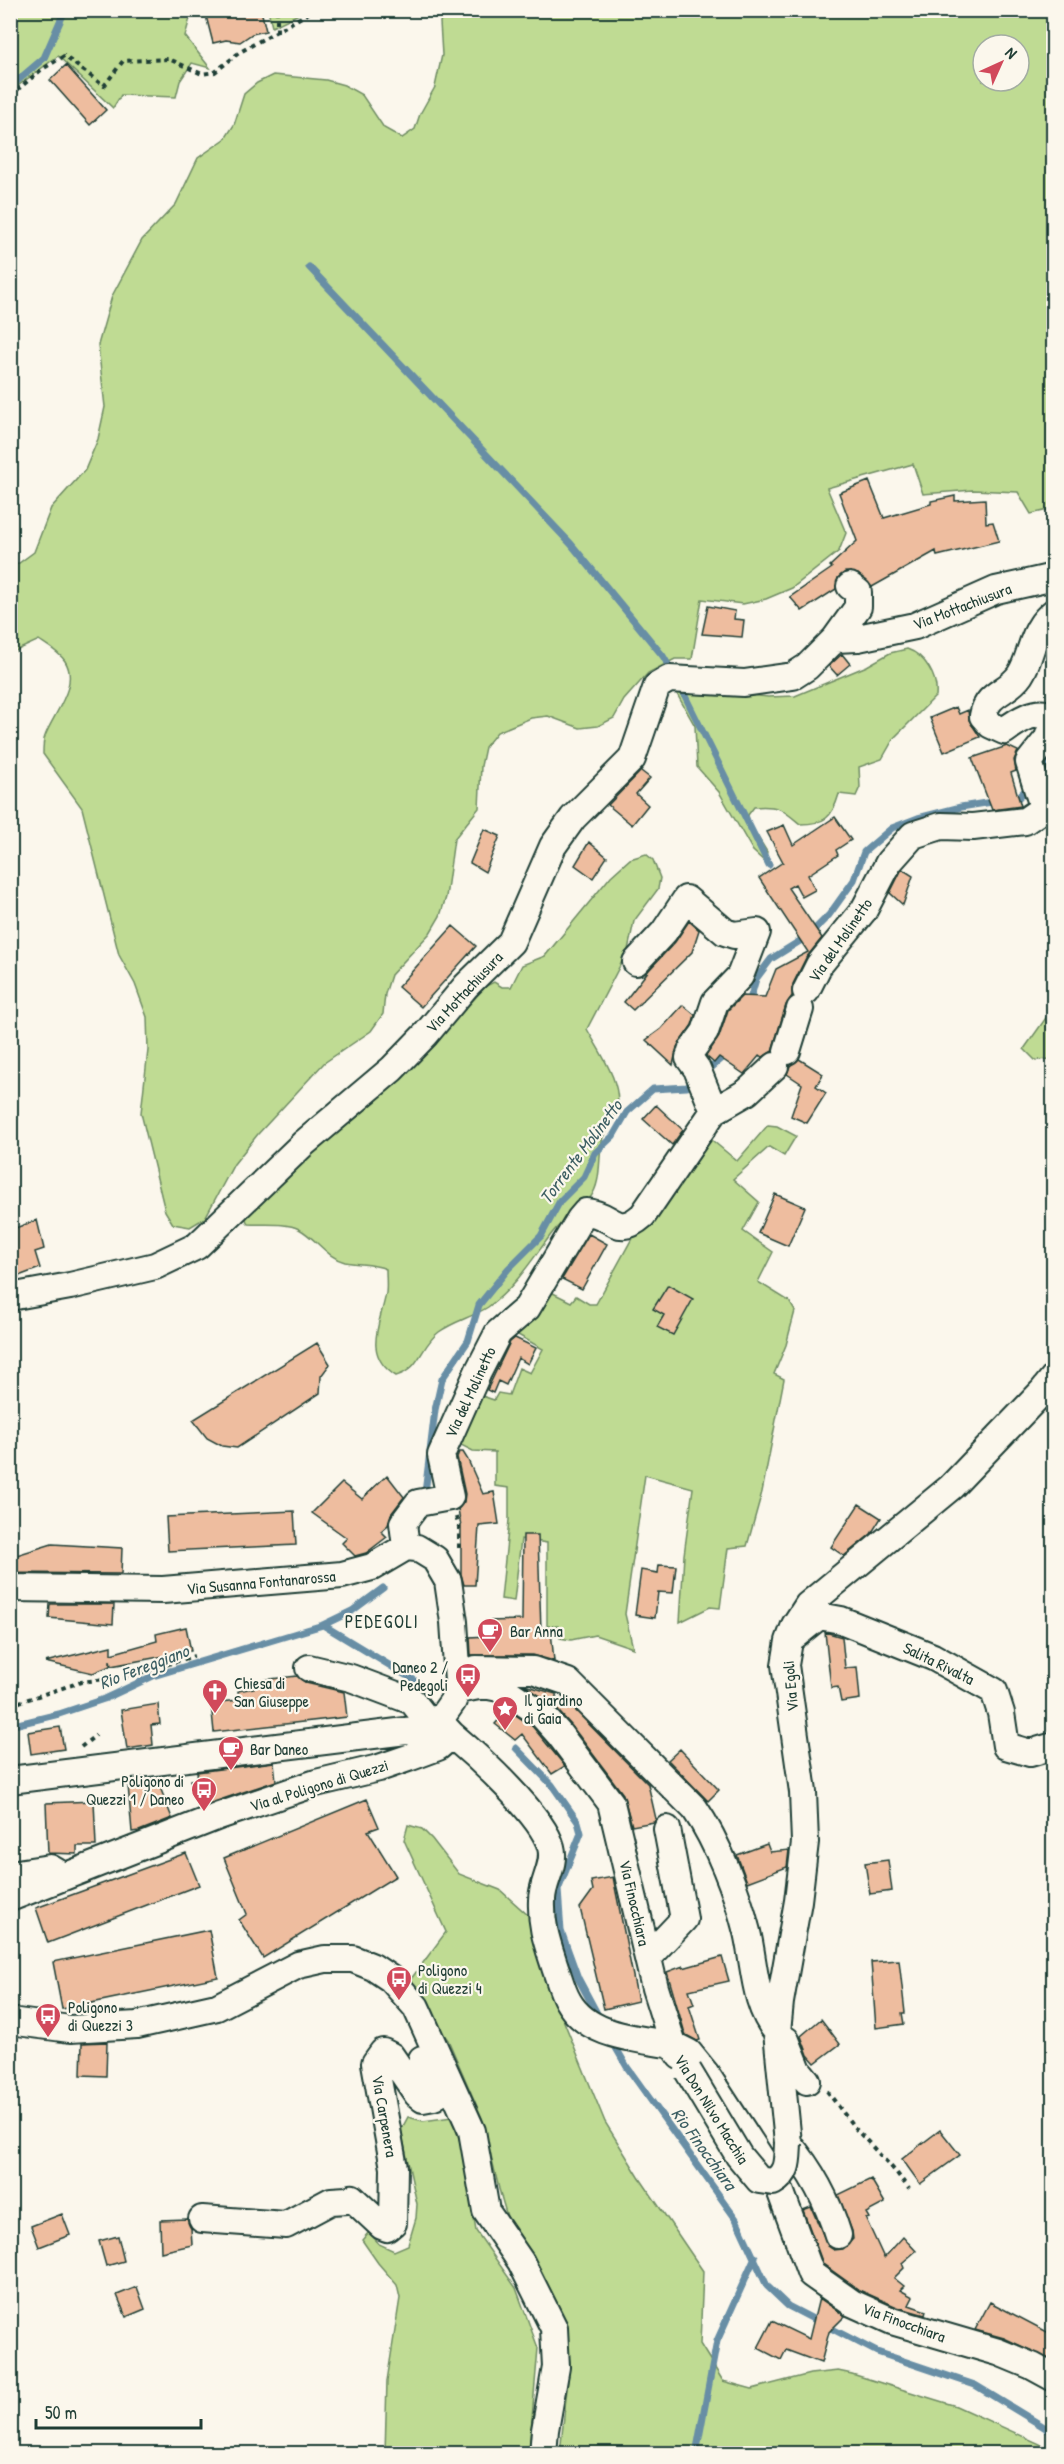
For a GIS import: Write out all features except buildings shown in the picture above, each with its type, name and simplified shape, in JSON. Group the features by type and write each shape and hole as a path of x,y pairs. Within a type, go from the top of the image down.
{"street":[{"name":"Via Mottachiusura","path":"835,639 858,638 915,626 996,590 1053,577"},
{"name":"Via Mottachiusura","path":"10,1297 155,1266 197,1246 303,1144 392,1069 426,1034 466,986 511,942 553,846 573,818 632,759 657,686 669,679 744,683 793,676 807,667 835,639 858,607 858,592 850,585"},
{"path":"1049,805 1029,762 1048,738 1053,722 1051,716 1040,713 1022,719 1004,731 991,725 983,716 984,707 990,698 1011,686 1021,673 1040,627 1053,612"},
{"name":"Via del Molinetto","path":"406,1547 403,1523 418,1503 450,1497 441,1455 498,1333 527,1308 579,1219 586,1212 597,1213 626,1227 643,1215 711,1101 747,1092 781,1059 819,965 864,910 889,862 913,835 941,826 973,827 1025,821 1049,805"},
{"path":"636,962 664,932 686,899 725,932 734,935 757,932 740,976 715,1002 705,1032 691,1051 689,1058 697,1069 711,1101"},
{"name":"Via Egoli","path":"788,2142 778,2028 805,1842 803,1791 785,1665 789,1641 795,1625 808,1605 951,1487 1042,1392 1053,1377"},
{"path":"10,1780 440,1727 458,1690 454,1622 448,1581 440,1564 423,1551 406,1547"},
{"name":"Via Susanna Fontanarossa","path":"10,1588 163,1590 342,1575 372,1567 406,1547"},
{"name":"Salita Rivalta","path":"789,1641 819,1616 841,1620 933,1657 994,1691 1001,1713 1006,1746 1030,1753 1053,1746"},
{"name":"Via Don Nilvo Macchia","path":"309,1668 351,1678 412,1701 537,1818 552,1849 553,1858 542,1897 542,1927 567,2000 585,2022 596,2029 665,2043 688,2071 740,2156 759,2180 773,2182 783,2174 787,2167 788,2142"},
{"name":"Via Egoli","path":"499,1689 476,1672 477,1669 533,1670 568,1682 695,1809 707,1828 740,1909 747,1932 761,2008 768,2022 778,2028"},
{"name":"Via Finocchiara","path":"458,1690 484,1685 499,1689 511,1694 542,1716 560,1734 611,1803 648,1957 665,2043 689,2053 706,2074 774,2180 811,2274 852,2303 892,2321 998,2352 1032,2366 1053,2378"},
{"name":"Via al Poligono di Quezzi","path":"10,1898 240,1809 316,1783 379,1768 438,1747 440,1727"},
{"path":"648,1957 684,1919 667,1829"},
{"path":"10,1874 50,1868 65,1877"},
{"path":"10,2021 70,2029 137,2025 217,2007 298,1965 325,1959 353,1959 373,1967 391,1979 416,2007 472,2131 486,2211 520,2262 554,2328 556,2367 543,2454"},
{"name":"Via Carpenera","path":"202,2219 286,2225 331,2201 352,2198 358,2201 382,2226 387,2228 393,2223 394,2168 375,2063 383,2052 391,2056 417,2094 423,2099 434,2097 435,2090 407,2020 416,2007"},
{"path":"778,2028 798,2070 815,2083"},
{"path":"788,2142 825,2200 838,2235"}],"path":[{"path":"277,10 277,32"},
{"path":"10,96 41,70 64,56 104,86 123,61 169,59 202,74 215,72 240,52 314,10"},
{"path":"10,1705 81,1682 130,1676 194,1656"},
{"path":"815,2083 909,2189"}],"green space":[{"path":"11,10 192,11 185,36 210,68 192,63 180,81 176,97 121,95 113,108 58,56 11,91"},
{"path":"268,10 305,10 305,11 272,27"},
{"path":"444,11 1053,11 1053,509 1031,514 1018,492 973,490 923,494 913,464 827,488 846,533 839,551 792,588 766,599 743,604 702,599 692,659 675,659 648,673 624,700 614,718 598,726 580,728 548,716 531,718 497,732 485,747 481,766 479,808 454,839 446,897 440,916 430,933 391,975 385,994 383,1014 371,1031 324,1063 258,1134 234,1164 205,1218 190,1227 173,1224 165,1211 141,1113 148,1050 147,1017 135,984 119,955 82,808 43,754 45,736 64,699 69,670 60,655 39,640 11,653 11,565 19,563 34,552 51,508 85,470 98,439 105,407 98,345 112,296 142,240 176,204 198,158 225,139 234,125 244,94 257,83 273,75 326,80 344,85 362,95 384,128 402,138 415,129 420,114 435,87 442,55 440,22"},
{"path":"907,649 925,661 935,681 936,696 894,738 882,759 859,767 860,787 856,796 839,794 833,809 826,818 816,823 800,824 780,809 754,807 748,815 750,824 767,852 765,862 753,851 719,792 697,767 695,726 677,694 694,689 768,697 795,696 867,666 890,653"},
{"path":"646,854 653,860 660,878 658,889 634,921 628,950 587,1029 614,1080 618,1103 616,1113 602,1141 594,1192 581,1208 557,1227 507,1291 488,1307 439,1332 415,1363 404,1373 396,1376 385,1367 376,1348 386,1293 386,1269 338,1260 299,1229 281,1225 248,1224 245,1217 272,1186 356,1118 427,1051 486,986 494,982 502,987 511,987 522,965 545,956 611,876 630,859"},
{"path":"1053,1008 1053,1059 1035,1060 1024,1049"},
{"path":"768,1125 777,1126 796,1136 784,1156 769,1147 733,1179 759,1202 743,1231 773,1252 758,1282 789,1301 795,1311 786,1345 774,1374 784,1379 762,1492 747,1546 728,1548 720,1608 710,1607 680,1622 684,1555 693,1488 645,1475 625,1614 633,1648 595,1635 571,1640 560,1638 558,1626 547,1626 547,1543 521,1539 514,1601 501,1599 509,1520 509,1488 495,1486 495,1452 473,1451 461,1445 479,1395 494,1400 498,1393 509,1395 519,1368 530,1373 543,1349 511,1331 549,1291 571,1302 576,1296 589,1304 596,1304 635,1233 707,1136 737,1161"},
{"path":"408,1825 422,1829 459,1874 500,1890 530,1917 545,1975 605,2122 639,2177 703,2271 700,2344 723,2381 752,2389 810,2374 838,2371 852,2374 956,2406 1053,2450 1053,2453 560,2453 570,2362 562,2317 510,2227 482,2118 448,2040 415,1995 411,1979 446,1932 404,1840"},
{"path":"408,2117 423,2121 452,2117 463,2151 476,2231 516,2288 538,2348 529,2453 385,2453 387,2381 400,2298 397,2285 362,2240 369,2232 379,2244 394,2251 408,2245 416,2218 417,2204 401,2130"}],"waterway":[{"path":"10,87 44,58 65,10"},
{"path":"309,267 571,544 663,656 673,673"},
{"path":"680,686 769,865"},
{"name":"Torrente Molinetto","path":"1039,777 1050,765 1052,747"},
{"name":"Torrente Molinetto","path":"1012,799 1017,799 1031,784"},
{"name":"Torrente Molinetto","path":"749,1003 756,979 771,959 808,936 829,915 854,880 864,852 892,828 918,818 961,807 998,801"},
{"name":"Torrente Molinetto","path":"704,1074 727,1054"},
{"name":"Torrente Molinetto","path":"425,1493 435,1410 442,1379 468,1341 479,1305 508,1269 541,1236 560,1201 584,1177 595,1153 613,1136 627,1112 653,1089 687,1087 695,1081"},
{"name":"Rio Fereggiano","path":"10,1726 59,1714 104,1699 153,1676 323,1625 352,1611 383,1588"},
{"name":"Rio Finocchiara","path":"323,1625 422,1685"},
{"name":"Rio Finocchiara","path":"516,1748 552,1785 578,1822 581,1833 558,1890 561,1931 578,1978 601,2021"},
{"name":"Rio Finocchiara","path":"612,2041 627,2067 736,2219 767,2286 788,2306 877,2352 975,2385 1054,2433"},
{"path":"696,2454 717,2341 755,2257"}],"place":[{"name":"Bar Anna","path":"490,1654"},
{"name":"Daneo 2 / Pedegoli","path":"468,1699"},
{"name":"Chiesa di San Giuseppe","path":"215,1715"},
{"name":"Il giardino di Gaia","path":"505,1732"},
{"name":"Bar Daneo","path":"231,1772"},
{"name":"Poligono di Quezzi 1 / Daneo","path":"204,1813"},
{"name":"Poligono di Quezzi 4","path":"399,2002"},
{"name":"Poligono di Quezzi 3","path":"48,2039"}],"district":[{"name":"PEDEGOLI","path":"382,1622"}]}
